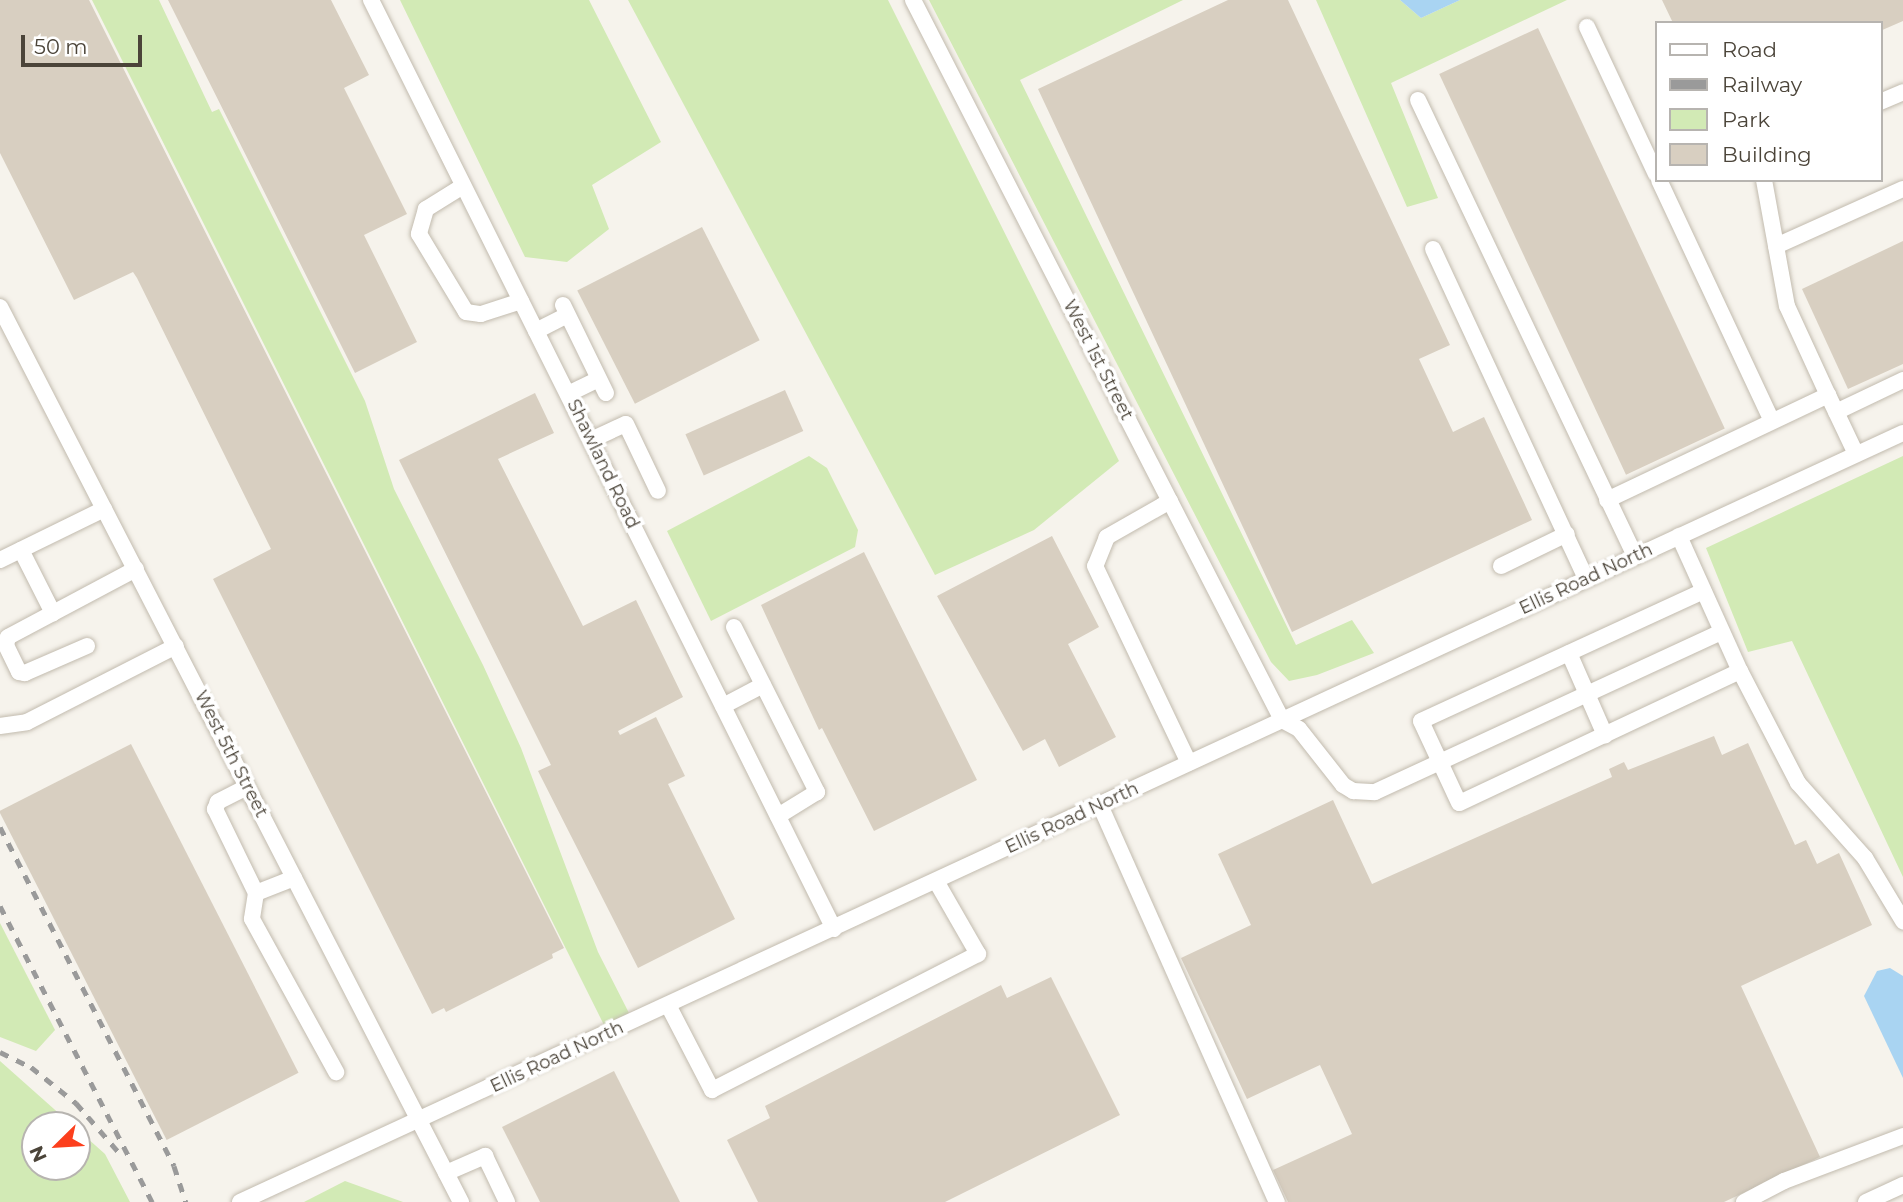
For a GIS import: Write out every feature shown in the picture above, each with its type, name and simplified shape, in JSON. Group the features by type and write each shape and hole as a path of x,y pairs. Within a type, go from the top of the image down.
{"street":[{"name":"Shawland Road","path":"371,0 834,929"},
{"name":"West 1st Street","path":"914,0 1282,720"},
{"path":"1587,27 1654,170"},
{"path":"1882,101 1903,92"},
{"path":"1418,100 1635,556"},
{"path":"1660,182 1772,421"},
{"path":"1764,182 1787,306 1856,454"},
{"path":"463,186 426,209 419,234 466,312 481,314 520,301"},
{"path":"1776,246 1903,189"},
{"path":"1433,249 1586,579"},
{"name":"West 5th Street","path":"0,307 461,1202"},
{"path":"536,331 565,310 602,386 568,394"},
{"path":"1836,412 1903,380"},
{"path":"1607,500 1828,395"},
{"path":"591,440 626,424 658,491"},
{"name":"Ellis Road North","path":"240,1202 1903,433"},
{"path":"1170,501 1107,537 1095,566 1189,763"},
{"path":"0,560 104,509"},
{"path":"1501,566 1567,534"},
{"path":"1679,536 1740,671 1798,783 1866,858 1903,921"},
{"path":"21,550 53,613"},
{"path":"87,646 30,673 19,672 6,645 8,637 136,569"},
{"path":"1703,591 1421,721 1459,803 1740,671"},
{"path":"734,627 817,792 778,816"},
{"path":"1282,720 1299,729 1343,785 1353,791 1375,792 1441,764 1722,632"},
{"path":"0,726 27,722 176,646"},
{"path":"1569,653 1605,734"},
{"path":"723,706 762,685"},
{"path":"247,787 218,802 215,810 256,893 252,919 335,1072"},
{"path":"1100,805 1277,1202"},
{"path":"256,893 294,878"},
{"path":"668,1005 712,1090 978,954 936,881"},
{"path":"1745,1202 1784,1181 1903,1136"},
{"path":"446,1173 485,1156 507,1202"},
{"path":"1866,1202 1903,1185"}],"green space":[{"path":"92,0 159,0 212,112 219,109 365,401 394,489 483,665 521,748 598,952 629,1013 604,1025"},
{"path":"400,0 589,0 661,142 592,185 609,229 567,262 525,257"},
{"path":"628,0 888,0 1119,461 1034,530 935,575"},
{"path":"929,0 1183,0 1020,80 1296,645 1352,620 1374,653 1317,675 1289,681 1271,662"},
{"path":"1316,0 1400,0 1421,18 1460,0 1567,0 1391,83 1438,198 1407,207"},
{"path":"809,456 827,468 858,530 855,547 711,621 667,531"},
{"path":"1903,456 1903,877 1792,641 1748,652 1706,548"},
{"path":"0,923 55,1030 36,1051 0,1037"},
{"path":"0,1061 56,1111 21,1111 21,1181 91,1181 91,1142 105,1154 130,1202 0,1202"},
{"path":"345,1181 403,1202 304,1202"}],"water":[{"path":"1400,0 1460,0 1421,18"},
{"path":"1890,968 1903,976 1903,1078 1864,996 1877,971"}],"building":[{"path":"0,0 89,0 564,948 552,954 553,958 446,1012 444,1008 432,1014 213,579 271,549 137,278 133,272 74,300 0,153"},
{"path":"168,0 331,0 369,75 344,88 407,214 364,235 417,342 355,373"},
{"path":"1228,0 1288,0 1450,345 1419,359 1453,432 1484,417 1532,520 1292,632 1038,89"},
{"path":"1662,0 1903,0 1903,21 1882,30 1882,21 1672,21"},
{"path":"1538,28 1725,429 1626,475 1439,74"},
{"path":"702,227 760,340 635,404 577,291"},
{"path":"1903,241 1903,364 1848,389 1802,289"},
{"path":"785,390 803,431 704,475 685,434"},
{"path":"535,393 554,433 498,459 583,626 636,600 683,697 618,731 620,735 656,717 685,776 668,784 735,919 638,968 538,771 551,765 399,460"},
{"path":"1052,536 1099,627 1068,644 1116,737 1059,767 1045,739 1023,751 937,596"},
{"path":"864,552 977,780 874,831 822,728 819,730 761,605"},
{"path":"1714,736 1722,755 1748,743 1795,845 1806,840 1817,864 1839,853 1872,925 1741,986 1820,1157 1724,1202 1288,1202 1273,1170 1352,1134 1320,1065 1247,1099 1181,958 1251,925 1218,854 1333,800 1372,884 1612,777 1609,769 1624,762 1628,770"},
{"path":"131,744 299,1073 167,1140 0,813"},
{"path":"1051,977 1120,1115 945,1202 758,1202 727,1140 770,1118 765,1106 1001,985 1007,998"},
{"path":"614,1071 680,1202 540,1202 502,1127"}],"railway":[{"path":"0,827 174,1166 186,1202"},
{"path":"0,906 152,1202"},
{"path":"0,1052 31,1067 76,1103 121,1155"}]}
